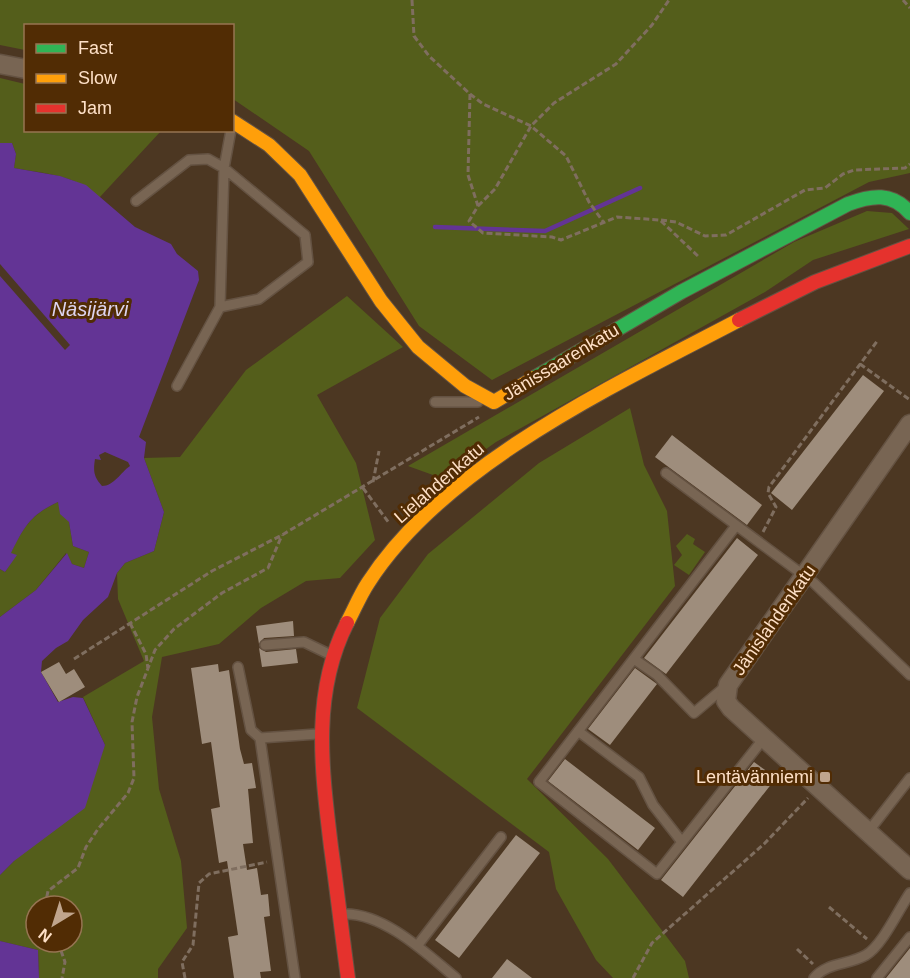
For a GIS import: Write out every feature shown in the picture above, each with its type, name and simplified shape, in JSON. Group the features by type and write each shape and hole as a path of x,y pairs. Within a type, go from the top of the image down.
{"street":[{"path":"0,64 24,69"},
{"name":"Jänissaarenkatu","path":"234,122 267,142 301,176 402,332 444,372 469,390 494,402 715,271 827,215 869,197 890,198 910,213"},
{"name":"Lielahdenkatu","path":"348,978 324,796 320,733 324,698 344,628 361,596 401,539 454,488 501,454 595,398 793,290 843,267 910,246"},
{"name":"Jänislahdenkatu","path":"910,424 728,684 726,701 910,870"}],"lane":[{"path":"177,386 220,308 224,168 231,132"},
{"path":"136,201 189,160 208,159 224,168 305,235 308,262 259,299 220,308"},
{"path":"435,402 494,402"},
{"path":"666,473 805,576 910,675"},
{"path":"735,526 539,782 657,873 764,738"},
{"path":"265,645 303,642 334,657"},
{"path":"634,659 657,675 694,713 728,684"},
{"path":"238,667 251,730 260,738 295,978"},
{"path":"578,731 639,777 653,805 682,842"},
{"path":"260,738 320,733"},
{"path":"868,832 910,778"},
{"path":"417,946 501,837"},
{"path":"814,978 825,968 866,955 875,946 910,893"},
{"path":"340,914 358,913 369,917 417,946 456,978"},
{"path":"877,978 910,937"},
{"path":"875,946 891,960"}],"path":[{"path":"412,0 414,36 429,56 483,104 531,126 566,156 589,202 604,223"},
{"path":"669,0 652,25 616,64 554,103 531,126 495,189 478,206 469,221 483,233 552,237 561,240 617,217 676,222 705,236 726,235 805,190 825,188 843,174 854,170 905,168 910,164"},
{"path":"903,0 910,8"},
{"path":"470,94 468,176 478,206"},
{"path":"660,220 715,271"},
{"path":"758,541 776,507 768,493 769,487 878,339"},
{"path":"860,364 910,400"},
{"path":"74,659 212,571 282,535 476,420 494,402"},
{"path":"373,482 379,451"},
{"path":"363,488 401,539"},
{"path":"47,894 48,891 78,868 86,847 98,829 128,793 134,777 132,722 137,697 155,650 174,629 222,593 268,568 282,535"},
{"path":"130,623 146,654 148,670"},
{"path":"633,978 652,943 764,844 818,787"},
{"path":"184,978 182,962 193,945 199,883 209,874 278,861"},
{"path":"829,907 875,946"},
{"path":"62,954 65,962 62,978"}],"green space":[{"path":"0,0 910,0 910,173 869,182 492,380 419,326 309,151 234,100 234,24 24,24 24,50 0,45"},
{"path":"0,78 24,84 24,132 160,132 99,198 80,184 60,176 14,168 16,154 12,143 0,143"},
{"path":"867,211 892,213 909,229 813,260 765,292 496,442 444,479 408,466 794,242"},
{"path":"347,296 403,347 317,395 356,463 375,540 340,578 306,581 261,608 219,644 162,657 152,717 159,789 181,861 187,928 158,969 158,978 39,978 38,954 84,954 84,894 24,894 24,947 0,941 0,875 14,861 105,745 83,697 144,661 118,599 117,573 125,563 154,551 164,512 144,458 180,457 246,370"},
{"path":"630,408 644,465 667,511 675,586 527,779 608,859 685,961 689,978 613,978 596,960 556,889 549,852 357,708 380,618 428,554 539,463"},
{"path":"58,502 69,522 73,546 89,552 84,568 72,564 66,553 36,590 0,617 0,569 5,572 16,555 10,554 19,536 34,517"},
{"path":"687,534 695,539 693,544 705,552 689,575 674,565 682,555 676,546"}],"water":[{"name":"Näsijärvi","path":"0,143 12,143 16,154 14,168 60,176 86,185 135,227 171,244 177,254 198,271 199,280 139,437 146,442 144,458 164,512 154,551 125,563 117,573 108,597 83,620 68,641 42,661 41,672 58,702 73,697 83,698 105,745 85,808 14,861 0,875 0,617 36,590 67,553 72,564 84,568 89,552 73,546 69,522 60,514 58,502 34,517 11,553 17,555 5,572 0,569","holes":["105,452 128,462 130,466 110,484 102,486 94,471 95,459 101,460 99,455"]},
{"path":"0,941 24,947 24,954 38,954 39,978 0,978"}],"pier":[{"path":"0,264 70,345 65,350 0,276"}],"building":[{"path":"863,375 884,391 792,510 771,493"},
{"path":"672,435 762,505 747,525 655,457"},
{"path":"737,538 758,555 666,674 644,658"},
{"path":"293,621 294,636 264,638 259,644 256,626"},
{"path":"259,648 266,652 296,649 298,663 262,667"},
{"path":"59,662 66,674 74,669 85,687 59,702 41,672"},
{"path":"218,664 219,672 229,670 240,749 244,764 252,763 256,788 248,789 253,843 243,844 247,870 257,868 261,895 268,894 270,916 264,917 271,971 260,972 261,978 234,978 228,937 238,935 227,861 219,863 211,809 220,807 211,742 202,744 191,668"},
{"path":"635,668 657,684 610,745 588,729"},
{"path":"565,759 655,828 638,850 548,781"},
{"path":"754,762 776,778 683,897 661,880"},
{"path":"516,835 540,853 459,958 435,940"},
{"path":"910,948 910,978 886,978"},
{"path":"507,959 532,978 492,978"}],"waterway":[{"path":"435,227 545,231 640,188"}],"traffic: fast":[{"path":"534,378 681,292 848,204 881,197 896,201 910,213"}],"traffic: slow":[{"path":"234,122 269,145 300,175 381,301 418,347 465,386 494,402 534,378"},
{"path":"347,623 368,583 401,540 441,501 487,464 588,400 739,320"}],"traffic: jam":[{"path":"739,320 815,282 910,246"},
{"path":"347,623 328,677 322,733 325,790 348,978"}],"place":[{"name":"Lentävänniemi","path":"825,777"}]}
